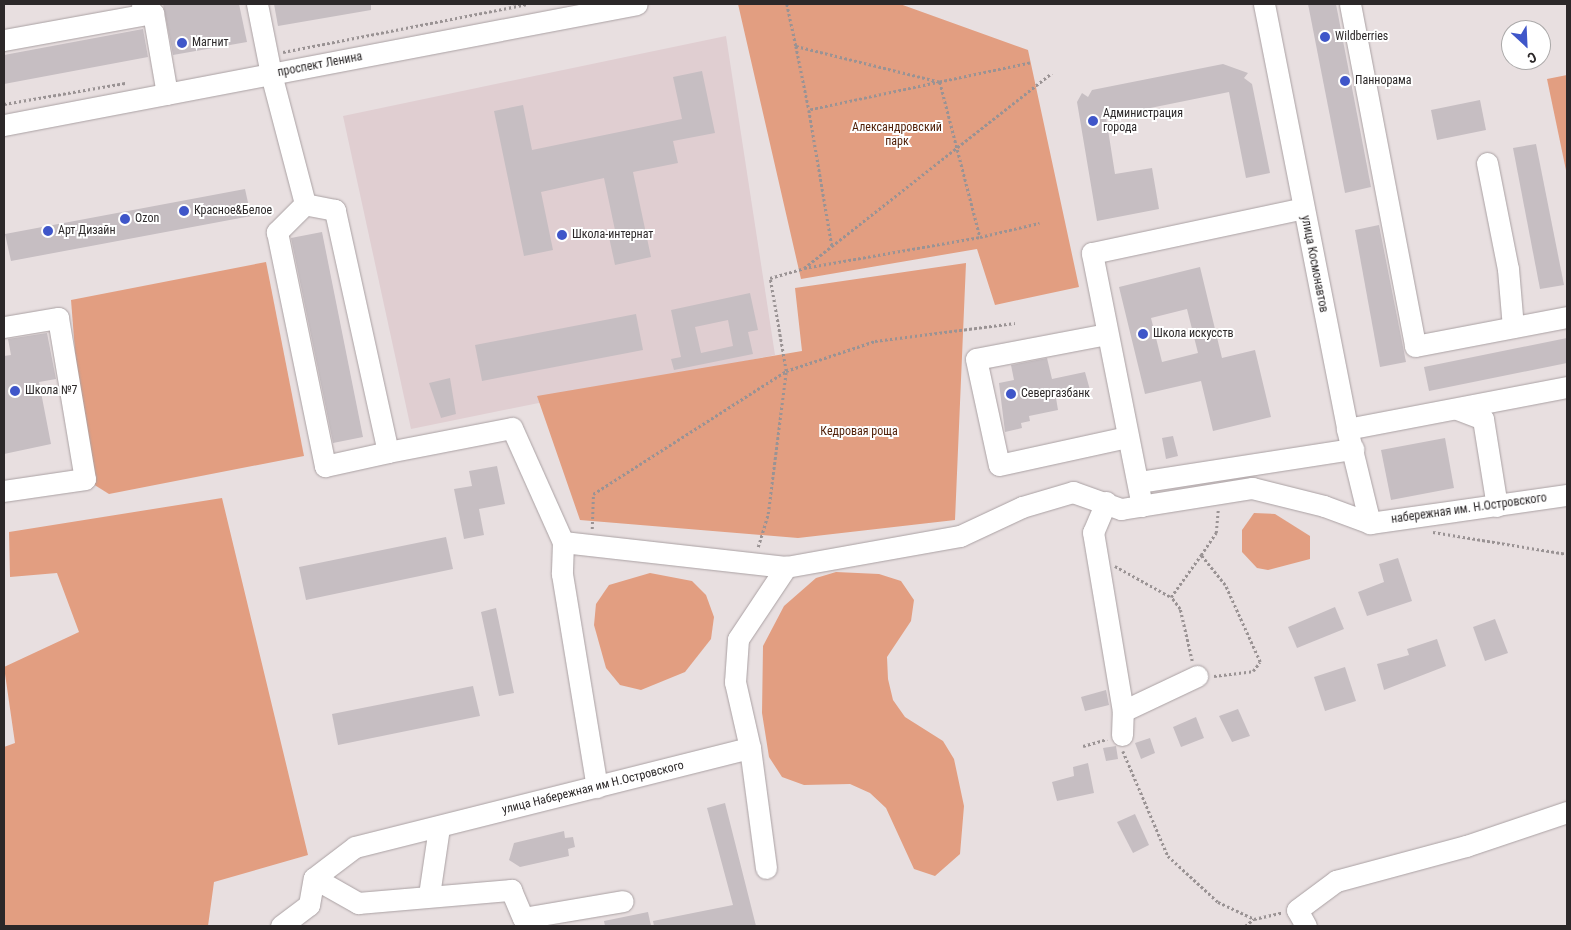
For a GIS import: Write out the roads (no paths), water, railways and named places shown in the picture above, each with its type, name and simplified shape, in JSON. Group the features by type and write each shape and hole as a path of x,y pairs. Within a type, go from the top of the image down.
{"street":[{"path":"257,4 270,74 305,204"},
{"name":"проспект Ленина","path":"4,125 637,4"},
{"name":"улица Космонавтов","path":"1264,4 1350,439 1370,523"},
{"path":"1350,4 1415,346 1567,317"},
{"path":"4,40 146,8 167,94"},
{"path":"1487,163 1508,269 1513,327"},
{"path":"305,204 277,232 325,466 512,428 563,542 562,574 597,787"},
{"path":"305,204 335,210 388,452"},
{"path":"1142,506 1139,482 1127,437 1092,253 1303,208"},
{"path":"4,327 58,318 85,479 4,491"},
{"path":"1107,334 976,359 999,465 1127,437"},
{"path":"1139,482 1350,439 1457,409 1567,386"},
{"path":"1457,409 1482,419 1497,506"},
{"path":"563,542 753,564 786,566 960,536 1022,507 1072,492 1106,502 1121,509 1219,496 1252,488 1370,523"},
{"name":"набережная им. Н.Островского","path":"1370,523 1567,495"},
{"path":"1106,502 1093,532 1123,711 1122,735"},
{"path":"766,868 750,748 736,682 738,639 786,566"},
{"path":"1123,711 1197,676"},
{"name":"улица Набережная им Н.Островского","path":"314,878 355,847 750,748"},
{"path":"1302,918 1336,881 1466,846 1567,812"},
{"path":"429,895 439,827"},
{"path":"281,926 309,906 314,878 358,904 429,895 511,890 523,918 623,901"}],"place":[{"name":"Wildberries","path":"1325,37"},
{"name":"Магнит","path":"182,43"},
{"name":"Паннорама","path":"1345,81"},
{"name":"Администрация города","path":"1093,121"},
{"name":"Красное&Белое","path":"184,211"},
{"name":"Ozon","path":"125,219"},
{"name":"Арт Дизайн","path":"48,231"},
{"name":"Школа-интернат","path":"562,235"},
{"name":"Школа искусcтв","path":"1143,334"},
{"name":"Школа №7","path":"15,391"},
{"name":"Севергазбанк","path":"1011,394"}],"park label":[{"name":"Александровский парк","path":"897,135"},
{"name":"Кедровая роща","path":"859,432"}]}
